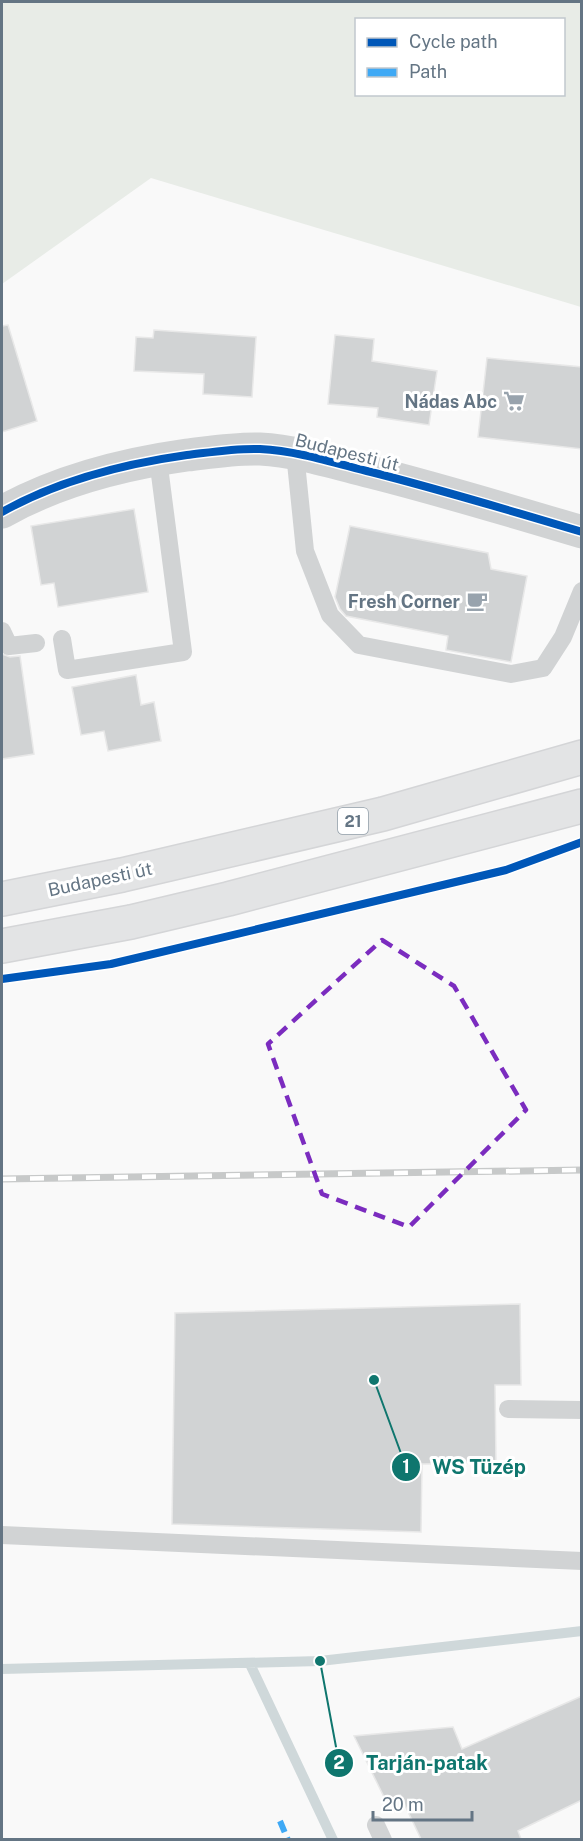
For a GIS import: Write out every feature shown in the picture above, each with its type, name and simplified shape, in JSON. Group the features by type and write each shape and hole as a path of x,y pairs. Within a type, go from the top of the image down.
{"main road":[{"name":"Budapesti út","path":"2,898 122,875 383,814 582,757"},
{"path":"2,946 131,922 218,902 582,806"}],"street":[{"name":"Budapesti út","path":"2,512 75,479 158,459 225,450 260,449 295,453 439,490 582,532"}],"lane":[{"path":"295,453 305,551 330,615 359,645 511,674 543,668 563,637 582,591"},
{"path":"62,639 67,670 183,652 158,459"},
{"path":"2,631 9,646 36,643"},
{"path":"508,1409 582,1410"},
{"path":"2,1534 582,1561"}],"highlighted area":[{"path":"382,940 454,986 526,1110 409,1227 322,1194 268,1044"}],"shaded area":[{"path":"2,2 581,2 581,307 151,178 2,284"}],"building":[{"path":"8,325 37,421 2,432 2,326"},
{"path":"154,330 256,337 252,397 203,394 204,374 134,371 136,337 153,338"},
{"path":"335,335 374,339 372,361 437,371 429,425 377,417 378,408 328,404"},
{"name":"Nádas Abc","path":"487,358 582,367 582,449 478,437"},
{"path":"134,509 148,592 58,607 54,583 41,585 31,526"},
{"path":"350,526 488,553 491,569 527,576 511,662 446,650 448,636 346,616 335,597"},
{"path":"2,654 10,657 20,656 34,754 2,759"},
{"path":"136,675 141,705 154,702 161,741 108,751 104,731 81,735 72,687"},
{"path":"520,1304 521,1385 495,1385 496,1463 422,1464 421,1532 172,1524 175,1313"},
{"path":"582,1696 582,1800 518,1831 521,1839 421,1839 400,1795 386,1801 354,1736 453,1727 462,1749"}],"waterway":[{"path":"2,1669 320,1661 582,1631"},
{"path":"250,1664 333,1840"}],"railway":[{"path":"2,1179 582,1170"}],"marked path":[{"path":"280,1821 288,1840"}],"cycle path":[{"path":"2,512 69,482 139,463 187,455 260,449 330,461 451,493 582,532"},
{"path":"2,979 111,964 506,870 582,842"}],"place":[{"name":"Nádas Abc","path":"514,401"},
{"name":"Fresh Corner","path":"477,601"},
{"name":"WS Tüzép","path":"374,1380"},
{"name":"Tarján-patak","path":"320,1661"}]}
